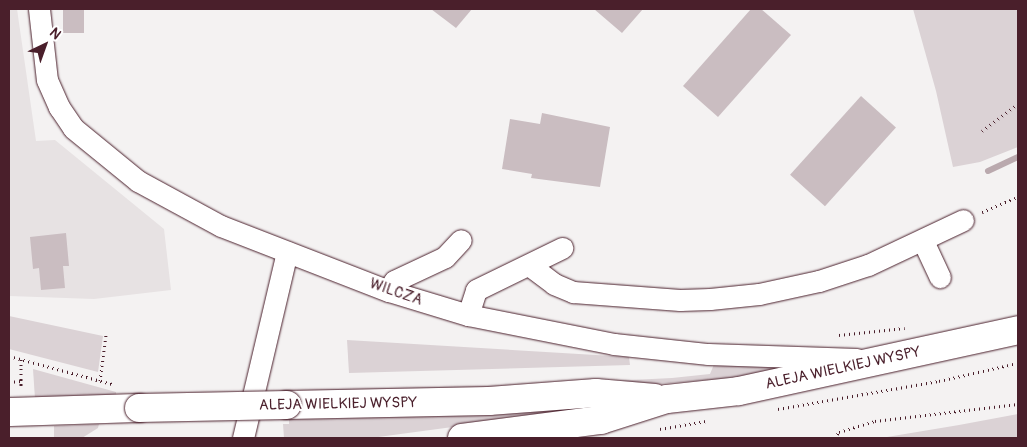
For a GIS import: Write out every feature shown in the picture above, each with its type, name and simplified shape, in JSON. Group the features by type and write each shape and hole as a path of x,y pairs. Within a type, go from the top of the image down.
{"main road":[{"name":"ALEJA WIELKIEJ WYSPY","path":"15,405 140,408 489,401 596,393 667,399 739,391 1018,330"},
{"name":"ALEJA WIELKIEJ WYSPY","path":"462,438 601,420 667,399"}],"street":[{"name":"WILCZA","path":"39,9 50,89 59,107 80,134 138,181 178,204 287,252 389,291 468,315 614,344 708,354 881,360"},
{"path":"529,265 554,284 573,292 671,300 710,299 759,294 819,281 868,265 963,220"},
{"path":"389,291 394,281 445,257 461,240"},
{"path":"923,240 940,277"},
{"path":"468,315 476,290 562,248"},
{"path":"243,438 287,252"}],"path":[{"path":"982,131 1018,104"},
{"path":"963,220 1018,197"},
{"path":"836,336 915,327"},
{"path":"9,356 100,381 106,335"},
{"path":"15,405 21,381 21,359"},
{"path":"772,410 939,381 1018,363"},
{"path":"9,382 21,381"},
{"path":"834,438 839,432 875,421 1018,404"},
{"path":"657,429 713,420"}],"shaded area":[{"path":"9,9 17,9 36,141 55,140 164,229 171,290 94,299 9,296"},
{"path":"913,9 1018,9 1018,147 980,162 953,167 936,91"},
{"path":"9,316 103,336 98,372 9,349"},
{"path":"347,340 629,357 630,365 349,373"},
{"path":"715,362 810,362 757,376 646,385 297,394 297,390 531,385 672,378 710,374"},
{"path":"33,369 116,392 116,397 35,399"},
{"path":"629,403 371,438 284,438 283,424 289,424 289,418"},
{"path":"1018,414 1018,438 881,438 959,425"},
{"path":"99,424 98,428 82,438 54,438 54,426"}],"building":[{"path":"63,9 84,9 84,33 63,33"},
{"path":"431,9 472,9 456,28"},
{"path":"594,9 643,9 622,33"},
{"path":"751,9 761,9 791,35 718,117 683,86"},
{"path":"861,96 896,127 825,206 790,175"},
{"path":"542,113 610,127 600,187 531,178 532,174 502,169 510,119 540,124"},
{"path":"66,233 69,266 63,266 65,288 41,290 39,268 33,269 30,237"}],"waterway":[{"path":"988,171 1018,157"}]}
